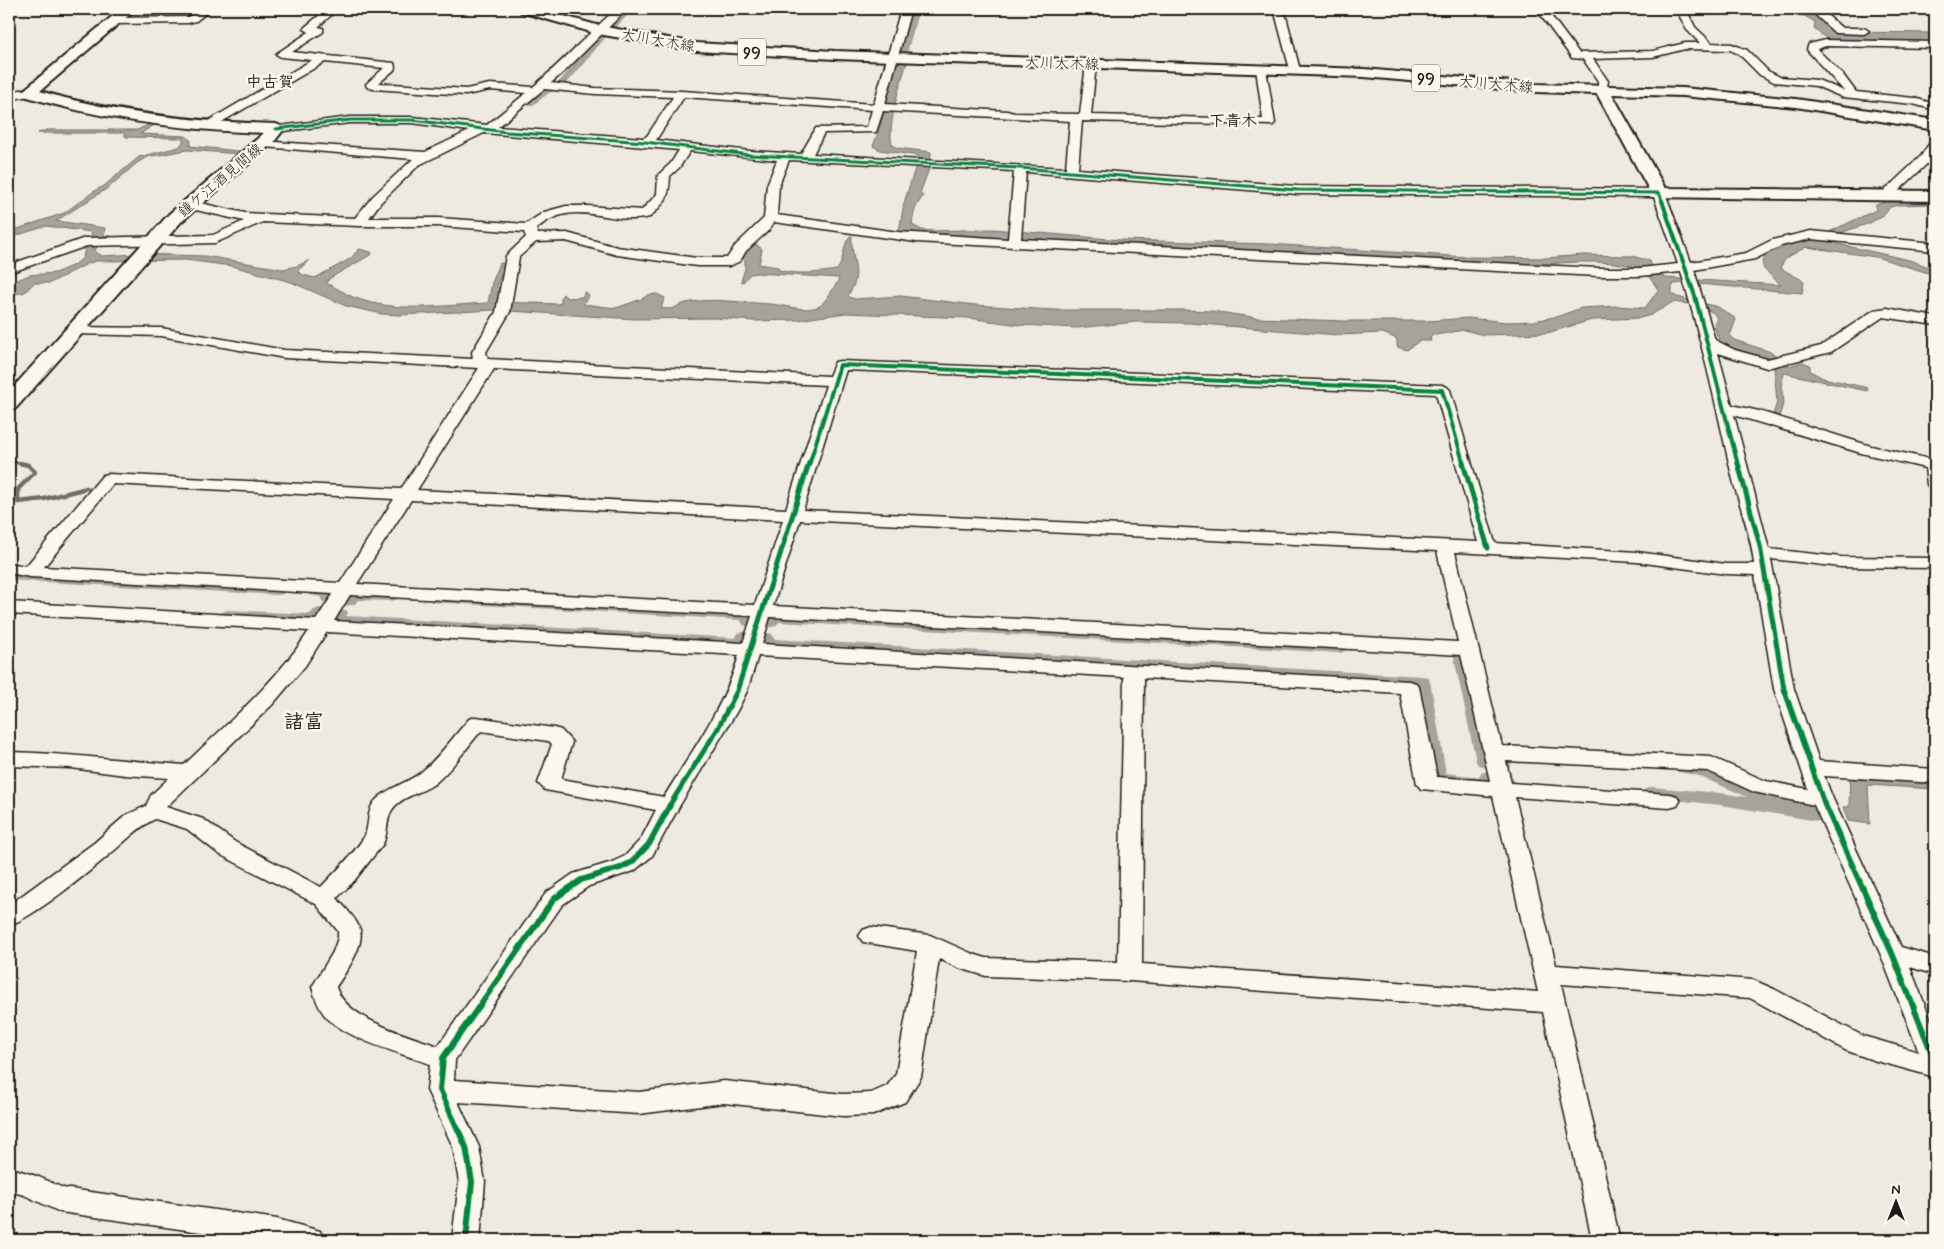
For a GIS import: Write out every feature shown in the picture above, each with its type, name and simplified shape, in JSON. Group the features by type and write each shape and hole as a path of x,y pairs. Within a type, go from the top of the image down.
{"main road":[{"path":"19,95 129,9"},
{"name":"大川大木線","path":"526,9 605,31 696,47 750,52 1294,70 1394,75 1536,88 1683,92 1755,98 1935,126"},
{"path":"1602,90 1659,192 1935,196"},
{"name":"鐘ケ江酒見間線","path":"19,95 88,110 181,124 276,129"},
{"name":"鐘ケ江酒見間線","path":"9,404 175,218 264,143 276,129"}],"street":[{"path":"115,21 192,20 207,9"},
{"path":"333,9 309,29 319,30 281,54 390,65 390,68 371,85 373,86 466,92 490,87 548,88 583,92 681,94 878,109 1008,114 1013,116 1269,123 1261,69"},
{"path":"359,222 376,199 409,167 425,156 486,128 548,88 563,67 605,31 622,9"},
{"path":"805,158 818,132 829,129 872,130 891,56 906,9"},
{"path":"1279,9 1294,70"},
{"path":"1541,9 1576,56 1653,54 1679,47 1709,46 1738,48 1752,60 1757,68 1778,80 1818,83 1842,94 1914,101 1935,107"},
{"path":"1681,9 1691,28 1709,46"},
{"path":"1814,9 1839,31 1874,31"},
{"path":"1931,9 1935,12"},
{"path":"1853,95 1840,78 1812,49 1813,46 1826,43 1935,45"},
{"path":"1586,56 1603,81 1602,90"},
{"path":"207,126 322,59"},
{"path":"1072,172 1091,64"},
{"path":"9,88 19,95"},
{"path":"645,142 651,138 681,94"},
{"path":"276,129 350,120 386,119 443,122 784,158 1020,168 1334,191 1659,192 1689,276 1708,342 1762,561 1784,688 1822,798 1892,953 1935,1061"},
{"path":"264,143 425,156"},
{"path":"1887,195 1926,158 1935,145"},
{"path":"486,363 479,352 503,306 513,256 541,218 554,212 569,209 645,214 658,202 663,194 664,175 675,165 686,147"},
{"path":"191,205 231,216 260,218 359,222 438,222 567,237 608,249 697,262 720,263 730,262 740,249 764,227 770,218 773,185 784,158"},
{"path":"1015,239 1020,168"},
{"path":"9,269 85,242 102,241 143,252 214,239 260,218"},
{"path":"770,218 811,222 884,236 1015,239 1474,267 1640,272 1657,270 1689,276 1750,256 1777,243 1811,235 1935,247"},
{"path":"1708,342 1730,353 1773,363 1826,349 1879,313 1935,321"},
{"path":"75,330 161,332 285,354 834,381"},
{"path":"9,916 34,900 102,849 134,820 154,811 159,800 266,699 298,662 406,495 486,363"},
{"path":"466,1240 472,1182 466,1147 440,1090 443,1058 554,899 568,886 618,869 637,858 654,837 669,805 737,695 746,674 762,616 840,364 1442,390 1488,548"},
{"path":"1724,408 1753,414 1866,450 1934,464 1935,484"},
{"path":"30,572 109,479 794,515 1488,548 1637,557 1726,569 1762,561 1935,563"},
{"path":"1445,547 1496,774 1553,1003 1606,1240"},
{"path":"9,568 30,572 762,616 1469,649"},
{"path":"9,608 753,646 1134,673 1409,687 1428,784 1449,786 1496,774 1711,764 1761,787 1822,798"},
{"path":"1130,972 1134,673"},
{"path":"324,898 346,875 375,838 382,808 400,792 416,786 429,777 476,724 554,736 562,742 562,750 549,783 552,785 669,805"},
{"path":"9,759 71,761 125,768 188,772"},
{"path":"1811,768 1935,776"},
{"path":"1496,774 1669,801"},
{"path":"154,811 195,824 227,848 324,898 349,929 350,938 344,954 324,987 329,1003 344,1017 363,1027 443,1058"},
{"path":"871,936 930,944 967,962 986,967 1130,972 1553,1003"},
{"path":"440,1090 639,1103 724,1092 843,1105 873,1104 896,1094 908,1077 930,944"},
{"path":"1892,953 1935,966"},
{"path":"1546,974 1753,989 1774,998 1812,1022 1856,1044 1935,1066"},
{"path":"9,1179 30,1185 60,1200 268,1229 310,1240"}],"shaded area":[{"path":"1719,9 1807,12 1816,14 1837,32 1935,33 1935,43 1831,42 1814,29 1815,22 1803,15"},
{"path":"897,60 908,60 893,115 891,126 892,144 897,148 931,152 930,166 920,193 923,196 913,216 912,225 922,230 992,229 1121,240 1269,244 1467,257 1632,256 1650,261 1652,267 1665,278 1781,285 1764,269 1762,262 1765,255 1777,246 1827,233 1876,210 1875,205 1897,199 1912,198 1935,201 1935,204 1890,207 1885,214 1870,223 1837,234 1834,242 1909,260 1935,269 1935,275 1876,257 1806,247 1786,258 1780,268 1804,281 1802,293 1688,283 1674,284 1672,294 1677,297 1718,307 1736,319 1730,336 1734,340 1768,351 1779,357 1775,359 1789,366 1802,362 1810,365 1810,371 1823,378 1868,388 1867,391 1784,373 1781,387 1784,401 1778,420 1772,418 1777,402 1774,367 1723,345 1715,328 1714,323 1717,319 1714,313 1696,305 1673,302 1651,315 1640,318 1592,320 1547,333 1484,335 1464,330 1430,336 1431,341 1419,341 1407,350 1397,347 1397,339 1383,333 1338,335 1190,323 1136,322 1077,328 1020,325 968,318 846,313 797,320 753,321 717,318 635,319 494,310 400,315 382,314 346,306 291,282 232,266 185,260 96,261 50,283 34,283 25,292 9,295 9,284 29,275 55,273 74,265 83,258 86,243 92,235 91,232 46,226 9,238 9,232 64,213 104,186 139,157 179,147 183,142 183,138 126,137 124,133 38,133 47,130 137,130 167,117 140,134 186,136 191,141 190,146 248,152 240,154 187,150 147,157 137,163 108,188 56,221 105,228 104,235 113,237 98,244 95,251 102,256 137,254 205,256 283,269 297,266 310,260 297,271 303,275 315,278 350,259 359,249 371,252 372,254 330,278 326,283 353,297 369,302 403,307 488,303 492,283 500,263 507,264 505,276 500,277 497,287 501,288 497,300 499,302 558,304 561,303 563,294 567,298 582,297 585,291 589,295 583,304 616,308 648,295 657,294 665,298 661,308 666,309 672,309 691,302 713,300 808,309 820,306 839,278 757,273 750,274 743,282 741,281 745,269 745,260 740,257 753,242 762,249 759,264 778,267 779,270 793,273 837,270 850,236 852,236 856,273 853,287 848,295 855,299 900,296 975,305 1053,310 1212,311 1258,318 1427,321 1468,318 1507,322 1534,321 1559,316 1581,308 1618,306 1645,308 1658,290 1649,277 1637,268 1617,263 1573,262 1537,265 1250,250 1229,251 1167,245 1077,243 1041,239 1039,241 925,236 899,231 904,203 919,156 880,150 873,146"},
{"path":"1850,774 1935,780 1935,789 1868,785 1870,824 1848,821 1843,807 1849,807"}],"waterway":[{"path":"530,103 546,91 561,85 602,36 630,9"},
{"path":"898,72 915,9"},
{"path":"9,461 26,465"},
{"path":"20,463 28,465 35,472 18,489 18,502 44,499 87,488"},
{"path":"9,576 278,591"},
{"path":"314,592 332,593 328,599 350,601 352,595 391,597"},
{"path":"436,599 751,616 748,622 771,623 773,617 1340,648"},
{"path":"227,615 314,619 319,613 341,613 336,620 740,643 743,636 767,637 765,643 1422,681 1438,777 1490,784 1487,777 1505,777 1506,781"},
{"path":"1462,658 1484,761 1503,764 1502,762"},
{"path":"1651,793 1721,799 1824,816 1821,806 1758,795 1698,769 1684,768"}],"cycle path":[{"path":"276,129 350,120 412,120 507,132 645,142 750,155 1020,168 1297,190 1659,193 1695,296 1757,534 1784,689 1822,799 1892,953 1935,1061"},
{"path":"466,1240 472,1182 466,1147 440,1090 443,1058 554,899 581,880 626,865 644,851 653,838 671,802 717,730 737,691 744,672 840,365 1442,390 1488,548"}],"district":[{"name":"中古賀","path":"270,81"},
{"name":"下青木","path":"1233,120"},
{"name":"諸富","path":"304,721"}]}
